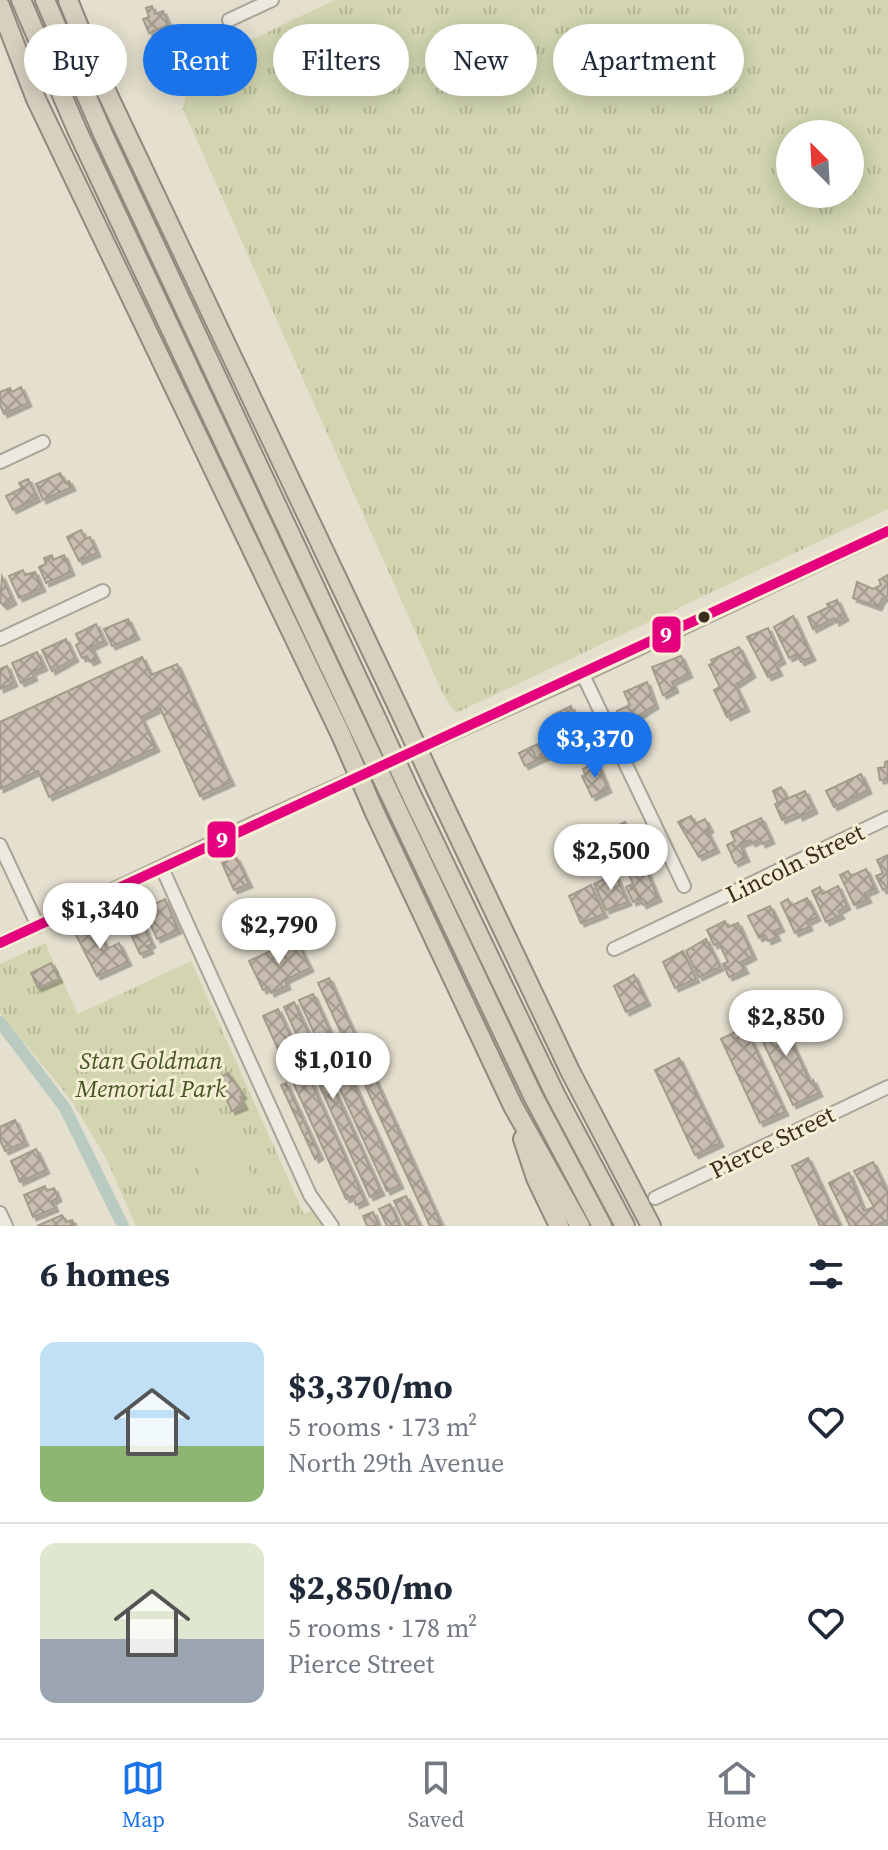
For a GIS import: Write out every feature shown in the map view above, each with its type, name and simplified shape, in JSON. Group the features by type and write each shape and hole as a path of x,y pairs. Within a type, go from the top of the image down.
{"highway":[{"path":"21,0 77,130 394,803 533,1096 602,1226"},
{"path":"45,0 103,134 411,794 556,1096 625,1226"},
{"path":"68,0 98,74 570,1071 651,1226"},
{"path":"0,6 36,99 341,735 513,1106 580,1226"},
{"path":"513,1106 536,1178 559,1226"}],"street":[{"path":"229,20 272,0"},
{"path":"0,462 43,442"},
{"path":"0,943 888,531"},
{"path":"0,639 103,591"},
{"path":"583,675 684,886"},
{"name":"Lincoln Street","path":"614,949 888,818"},
{"path":"0,845 38,926"},
{"path":"162,868 310,1195 332,1226"},
{"name":"Pierce Street","path":"655,1198 888,1087"},
{"path":"0,1213 6,1226"}],"green space":[{"path":"335,0 888,0 888,509 456,713 443,694 183,109 186,96 257,96 257,37 273,29 273,96 409,96 409,24 285,24"},
{"name":"Stan Goldman Memorial Park","path":"45,943 78,1014 191,961 304,1214 317,1208 325,1226 136,1226 106,1158 71,1100 0,1013 0,964"},
{"path":"209,1113 216,1113 229,1127 253,1181 254,1200 232,1212 218,1209 185,1140 186,1126"}],"building":[{"path":"152,6 155,14 163,11 169,24 145,24 143,19 149,17 146,8"},
{"path":"21,387 28,403 4,414 0,392 10,388 12,392"},
{"path":"60,473 65,483 69,481 72,487 43,500 36,484"},
{"path":"28,479 37,498 13,510 6,496 22,488 19,483"},
{"path":"81,530 85,539 90,537 97,553 79,561 67,537"},
{"path":"52,555 53,560 64,555 71,572 46,583 39,567 46,564 44,558"},
{"path":"23,570 25,575 35,572 42,588 19,598 9,576"},
{"path":"888,575 888,596 882,599 878,607 853,598 857,582 873,589 881,585 879,580"},
{"path":"2,577 13,601 4,606 0,602"},
{"path":"837,600 845,617 836,622 834,618 813,629 808,617"},
{"path":"793,616 812,657 801,662 797,654 789,658 774,627"},
{"path":"128,619 136,636 112,646 104,629"},
{"path":"96,624 104,641 91,647 97,659 90,662 87,656 82,658 76,645 80,643 76,634"},
{"path":"768,628 782,660 775,664 779,672 768,677 747,637"},
{"path":"66,639 75,658 52,671 42,650"},
{"path":"739,647 752,674 735,685 746,708 727,717 714,690 720,687 709,665 713,663 711,660"},
{"path":"37,652 44,667 32,672 34,677 21,683 12,663"},
{"path":"681,656 689,674 672,682 675,689 663,695 652,667"},
{"path":"142,657 151,675 177,664 231,782 200,796 160,708 141,717 156,748 49,797 38,771 0,789 0,722"},
{"path":"7,666 14,683 0,689 0,669"},
{"path":"647,682 655,705 627,723 617,711 630,705 624,692"},
{"path":"571,706 584,743 568,750 553,715"},
{"path":"543,742 549,755 537,760 531,747"},
{"path":"531,747 537,760 525,766 519,753"},
{"path":"888,761 888,782 887,779 880,780 878,768 885,767"},
{"path":"597,762 608,789 592,797 582,776 585,775 583,769"},
{"path":"861,774 868,790 834,807 826,791"},
{"path":"781,787 787,798 778,803 773,791"},
{"path":"805,791 814,810 782,820 775,804"},
{"path":"691,816 695,824 705,819 716,849 699,857 678,822"},
{"path":"761,818 771,840 762,844 760,839 740,844 746,858 735,863 727,845 735,841 731,832"},
{"path":"625,822 636,849 620,857 616,848 610,851 601,834"},
{"path":"888,855 888,888 883,890 876,876 883,873 877,860"},
{"path":"236,857 249,884 234,890 222,863"},
{"path":"645,867 658,898 643,905 629,875"},
{"path":"866,869 875,889 865,893 868,899 854,905 840,875 848,871 851,876"},
{"path":"615,874 628,902 606,910 594,884"},
{"path":"632,884 640,899 633,902 626,887"},
{"path":"591,885 604,914 581,923 569,896"},
{"path":"838,886 847,906 838,911 841,915 826,922 812,891 820,887 822,894"},
{"path":"807,898 817,917 807,922 809,927 795,933 781,903 788,899 791,906"},
{"path":"165,899 178,930 157,939 144,909"},
{"path":"770,906 781,928 774,931 777,937 768,941 765,935 759,938 748,916"},
{"path":"138,914 152,944 148,946 150,950 140,954 124,920"},
{"path":"725,921 728,927 738,923 753,956 741,962 745,970 729,977 723,964 728,962 719,943 714,945 707,930"},
{"path":"95,924 107,949 119,943 128,962 97,976 75,933"},
{"path":"296,939 310,968 285,980 287,986 271,993 269,987 263,990 249,961"},
{"path":"706,939 720,967 699,977 686,951"},
{"path":"683,951 696,979 675,988 663,962"},
{"path":"51,963 59,979 38,988 31,973"},
{"path":"634,975 647,1002 626,1012 614,986"},
{"path":"329,978 442,1226 430,1226 318,983"},
{"path":"313,994 400,1185 387,1191 299,1000"},
{"path":"294,1002 381,1192 370,1197 284,1007"},
{"path":"278,1009 365,1201 356,1205 353,1196 346,1199 263,1016"},
{"path":"780,1011 810,1082 813,1080 819,1093 793,1105 754,1023"},
{"path":"745,1027 785,1112 760,1123 721,1039"},
{"path":"679,1058 720,1143 695,1155 655,1070"},
{"path":"228,1073 243,1095 240,1097 244,1106 232,1111 217,1079"},
{"path":"286,1083 320,1156 315,1159 281,1085"},
{"path":"15,1120 25,1142 5,1151 0,1140 0,1127"},
{"path":"36,1149 46,1170 20,1182 11,1161"},
{"path":"808,1158 840,1226 820,1226 792,1166"},
{"path":"873,1162 888,1193 888,1220 875,1226 850,1226 829,1183 849,1173 864,1211 874,1207 854,1171"},
{"path":"45,1186 47,1191 54,1188 58,1198 52,1201 55,1208 33,1217 24,1195"},
{"path":"406,1196 420,1226 406,1226 394,1201"},
{"path":"390,1204 400,1226 387,1226 379,1209"},
{"path":"373,1212 379,1226 367,1226 363,1216"},
{"path":"62,1215 66,1222 72,1220 75,1226 37,1226"}],"waterway":[{"path":"0,1022 65,1108 123,1226"}],"transit line":[{"name":"9","path":"0,943 888,531"}]}
